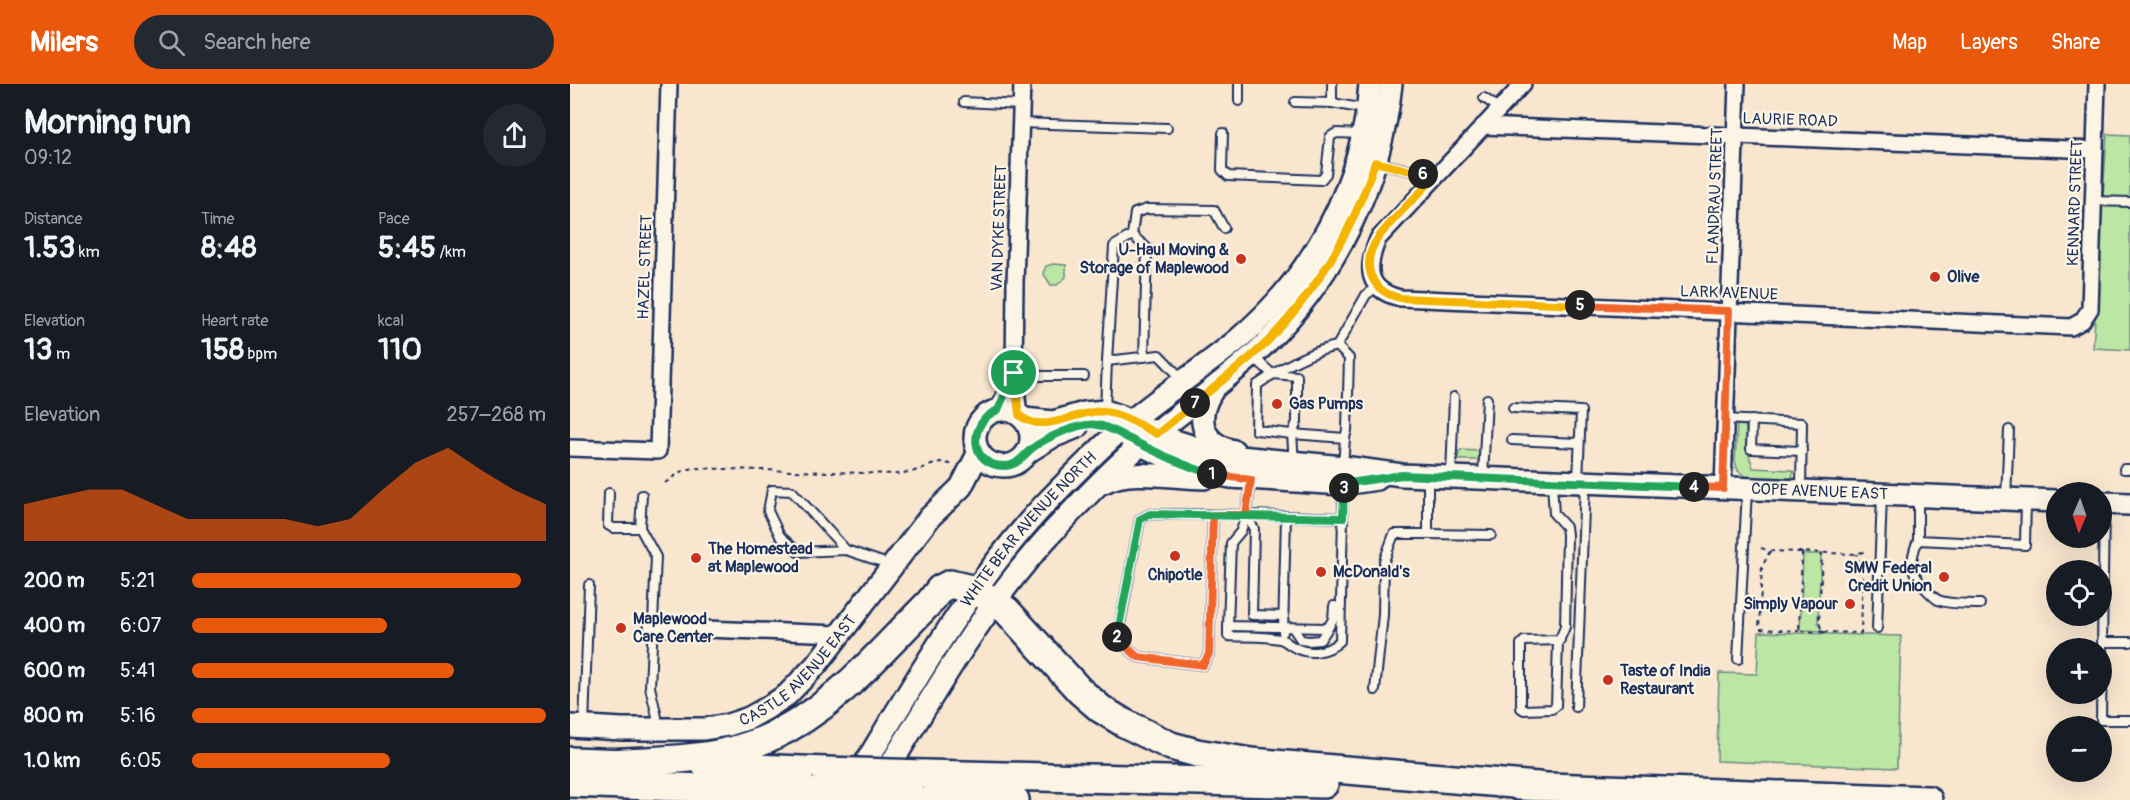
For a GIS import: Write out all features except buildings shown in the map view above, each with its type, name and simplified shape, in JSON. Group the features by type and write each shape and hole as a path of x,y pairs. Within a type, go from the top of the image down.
{"highway":[{"path":"612,763 721,754 770,738 811,716 831,700 930,602 940,589 950,585 985,596 1007,611 1080,691 1101,709 1171,746 1251,762 1538,786"},
{"path":"570,761 818,781 918,785 1221,783 1538,786 1928,800"},
{"path":"570,783 818,781"},
{"path":"918,785 1015,800"}],"main road":[{"name":"WHITE BEAR AVENUE NORTH","path":"870,800 937,690 985,596 1022,531 1081,468 1125,428 1253,326 1303,270 1325,236 1354,171 1368,110 1371,84"},
{"name":"WHITE BEAR AVENUE NORTH","path":"844,800 908,695 985,596 1034,553 1096,486 1149,439 1252,356 1295,311 1324,272 1358,210 1375,162 1388,111 1391,84"},
{"path":"1214,388 1205,402 1202,414 1206,431 1215,444 1230,450 1294,463"},
{"path":"1125,428 1120,416 1105,411 1084,413 1053,422 1022,417 1012,411 998,410 989,414 978,427 974,468 1010,466 1024,458 1029,451 1060,433 1083,425 1125,428 1149,439"},
{"path":"1022,417 1032,434 1029,451"},
{"path":"1060,433 1075,434 1083,441 1086,451 1081,468"},
{"name":"COPE AVENUE EAST","path":"1149,439 1188,446 1219,455 1294,463 1343,476"},
{"name":"COPE AVENUE EAST","path":"1149,439 1172,460 1211,474 1251,480 1402,475 2046,501"},
{"name":"CASTLE AVENUE EAST","path":"577,727 704,729 728,725 758,713 787,695 816,665 930,517 974,468"},
{"path":"1096,486 1113,477 1129,474 1251,480"},
{"path":"2112,503 2130,504"}],"street":[{"name":"HAZEL STREET","path":"570,448 658,451 669,84"},
{"name":"VAN DYKE STREET","path":"1022,84 1014,373 1022,417"},
{"path":"1377,287 1370,274 1371,255 1378,239 1523,84"},
{"name":"FLANDRAU STREET","path":"1723,488 1737,84"},
{"name":"KENNARD STREET","path":"2082,321 2090,309 2097,84"},
{"name":"LAURIE ROAD","path":"1483,126 2095,150"},
{"name":"LARK AVENUE","path":"1377,287 1388,295 1400,298 2071,327 2082,321"},
{"name":"VAN DYKE STREET","path":"998,410 1014,373"},
{"path":"652,627 839,634"}],"lane":[{"path":"1239,84 1239,101"},
{"path":"1332,84 1332,103"},
{"path":"1484,98 1500,109"},
{"path":"964,102 1021,105"},
{"path":"1295,102 1332,103 1368,110"},
{"path":"1020,123 1167,128"},
{"path":"1223,133 1222,170 1228,176 1321,180 1326,174 1330,137 1336,134 1363,134"},
{"path":"1375,162 1435,177"},
{"path":"2093,201 2130,202"},
{"path":"1105,411 1114,246 1132,234 1135,213 1147,209 1214,210 1224,228"},
{"path":"1132,234 1147,248 1144,357"},
{"path":"1345,438 1256,430 1257,385 1272,374 1319,350 1337,345 1366,295 1377,287"},
{"path":"1251,480 1246,515 1241,531 1231,543 1228,636 1283,639 1293,647 1306,652 1320,652 1332,648 1340,641 1343,476 1349,358 1337,345"},
{"path":"1107,361 1159,356 1184,381"},
{"path":"1252,356 1272,374 1297,375 1297,422 1292,434 1294,463"},
{"path":"1014,373 1024,376 1084,376"},
{"path":"1451,477 1454,397"},
{"path":"1483,479 1487,399"},
{"path":"1513,408 1581,411 1576,707"},
{"path":"1725,419 1803,423 1801,491"},
{"path":"1752,420 1751,449 1802,451"},
{"path":"1918,540 2025,545 2016,500 2009,430"},
{"path":"1512,440 1579,443"},
{"path":"1428,476 1428,534"},
{"path":"1552,481 1554,514 1566,527 1567,535 1565,627 1556,661 1556,706 1540,711 1524,710 1521,708 1521,644 1524,641 1560,640"},
{"path":"1738,659 1747,489"},
{"path":"846,550 792,491 772,490 768,511 780,536 798,552 846,550 882,562 890,568"},
{"path":"609,493 608,525 613,528 640,528"},
{"path":"1877,628 1882,494"},
{"path":"642,495 640,528 656,557 650,687 657,717 655,729"},
{"path":"1918,496 1918,540 1911,555 1911,567 1916,578 1936,599 1946,602 1980,604"},
{"path":"1213,515 1209,654 1203,665 1138,657 1117,639 1140,519 1150,514 1246,515 1343,518"},
{"path":"1246,515 1254,529 1251,638"},
{"path":"1283,639 1286,517"},
{"path":"1375,690 1383,615 1384,561 1394,534 1491,535"},
{"path":"2103,548 2103,638"},
{"path":"577,727 589,585"},
{"path":"1293,628 1301,640 1320,640 1333,619 1334,606"},
{"path":"1252,615 1284,616"},
{"path":"1228,626 1328,628"},
{"path":"2112,642 2130,642"},
{"path":"2102,704 2102,720 2130,720"}],"path":[{"path":"665,483 680,472 693,468 897,474 912,472 940,462 974,468"},
{"path":"1761,548 1770,551 1856,554 1866,551"},
{"path":"1770,551 1762,567 1760,629 1861,633 1863,567 1856,554"},
{"path":"1799,631 1802,552"},
{"path":"1822,553 1819,623 1823,632"}],"green space":[{"path":"2107,134 2130,135 2130,350 2093,348"},
{"path":"1066,265 1066,277 1057,285 1051,285 1043,273 1046,266"},
{"path":"1737,425 1746,426 1746,445 1753,468 1791,470 1794,472 1791,479 1747,477 1738,471 1735,461"},
{"path":"1461,450 1479,451 1479,460 1458,460"},
{"path":"1803,554 1821,554 1818,622 1822,631 1800,630"},
{"path":"1759,632 1901,636 1897,768 1717,761 1719,673 1757,674"}],"place":[{"name":"U-Haul Moving & Storage of Maplewood","path":"1241,259"},
{"name":"Olive","path":"1935,277"},
{"name":"Gas Pumps","path":"1277,404"},
{"name":"Chipotle","path":"1175,556"},
{"name":"The Homestead at Maplewood","path":"696,558"},
{"name":"McDonald's","path":"1321,572"},
{"name":"SMW Federal Credit Union","path":"1944,577"},
{"name":"Simply Vapour","path":"1850,604"},
{"name":"Maplewood Care Center","path":"621,628"},
{"name":"Taste of India Restaurant","path":"1608,680"}],"route":[{"path":"1014,373 998,410 982,419 975,435 979,452 983,458 994,465 1010,466 1018,463 1029,451 1052,437 1083,425 1093,424 1107,428 1182,464 1211,474 1251,480 1246,515 1213,515 1209,654 1203,665 1138,657 1117,639 1140,519 1150,514 1246,515 1343,518 1343,484 1402,475 1723,488 1729,311 1400,298 1388,295 1377,287 1370,274 1371,255 1378,239 1435,177 1375,162 1364,196 1342,242 1315,286 1295,311 1252,356 1157,434 1105,411 1084,413 1063,421 1049,423 1024,419 1019,415 1014,373"}]}
